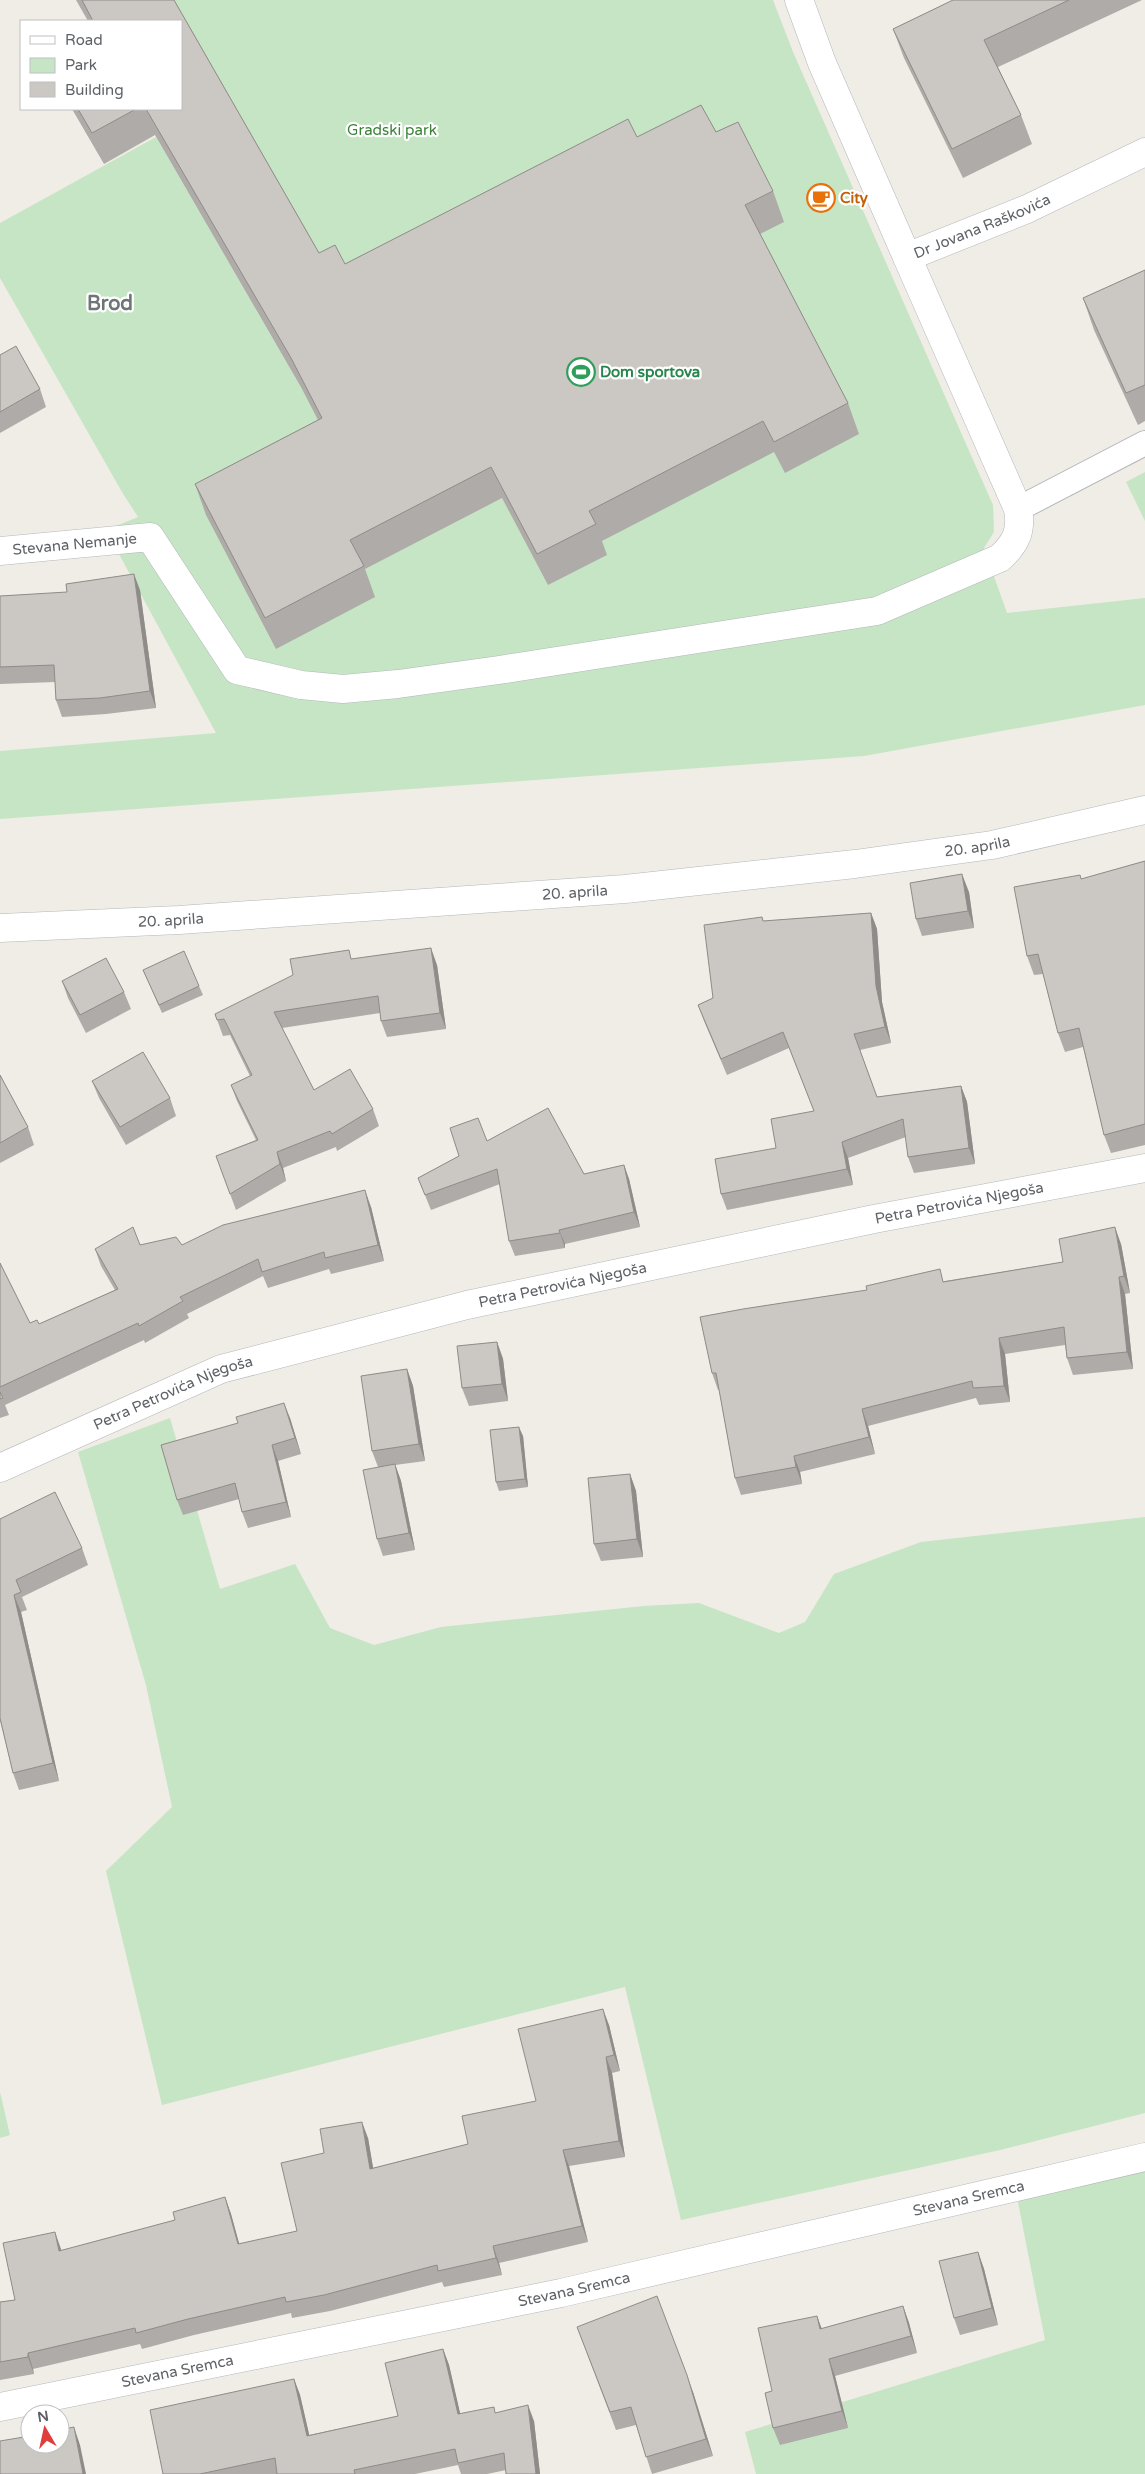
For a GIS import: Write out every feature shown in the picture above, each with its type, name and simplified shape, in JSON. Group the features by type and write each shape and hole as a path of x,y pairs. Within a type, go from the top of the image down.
{"street":[{"name":"Dr Jovana Raškovića","path":"799,0 822,63 907,257 1027,209 1145,152"},
{"path":"907,257 1018,509"},
{"name":"Stevana Nemanje","path":"0,551 150,536 237,670 302,685 343,688 398,684 499,670 877,611 1000,558 1019,535 1020,521 1018,509"},
{"name":"20. aprila","path":"0,928 179,920 625,889 854,864 992,844 1145,810"},
{"name":"Petra Petrovića Njegoša","path":"0,1468 221,1369 458,1307 874,1219 1145,1168"},
{"name":"Stevana Sremca","path":"0,2407 561,2293 1145,2157"}],"lane":[{"path":"1018,509 1145,443"}],"green space":[{"name":"Gradski park","path":"167,0 773,0 793,52 993,505 994,532 984,548 1007,613 1145,598 1145,705 864,756 0,819 0,751 216,733 106,530 138,517 0,278 0,223 156,137 302,389 182,20"},
{"path":"1145,472 1145,521 1126,482"},
{"path":"170,1418 220,1589 295,1564 330,1628 374,1645 441,1627 644,1606 699,1603 779,1633 805,1622 834,1574 921,1542 1145,1517 1145,2113 1000,2150 681,2220 625,1987 162,2105 106,1871 172,1807 146,1685 78,1452"},
{"path":"0,2092 10,2135 0,2138"},
{"path":"1145,2146 1145,2474 756,2474 745,2432 1045,2340 1013,2177"}],"building":[{"name":"Dom sportova","path":"82,0 174,0 319,253 335,245 345,264 628,119 637,137 701,105 716,132 738,122 773,191 745,205 848,403 774,442 763,421 589,511 596,524 537,554 491,467 350,540 364,566 265,618 195,484 322,418 291,358 147,110 182,110 182,20 92,20"},
{"path":"953,0 1069,0 984,40 1021,115 952,149 893,29"},
{"path":"79,110 134,110 92,133"},
{"path":"1145,270 1145,385 1126,393 1083,298"},
{"path":"16,346 40,389 0,412 0,355"},
{"path":"134,574 150,691 100,698 56,700 54,665 0,667 0,596 67,592 66,584"},
{"path":"1145,861 1145,1124 1104,1135 1079,1028 1058,1033 1038,954 1027,956 1014,887 1080,875 1081,879"},
{"path":"962,874 968,911 916,919 910,883"},
{"path":"871,913 876,986 885,1027 854,1034 877,1097 961,1086 969,1148 908,1157 903,1119 842,1142 847,1169 721,1194 715,1159 776,1148 771,1119 814,1111 783,1032 721,1059 698,1005 713,998 704,925 762,917 763,921"},
{"path":"431,948 440,1013 381,1021 378,996 274,1012 314,1090 350,1069 373,1109 332,1134 330,1131 277,1152 280,1164 230,1194 216,1156 258,1140 231,1085 252,1075 224,1019 217,1020 215,1014 293,975 290,959 349,950 351,959"},
{"path":"184,951 199,986 159,1005 143,970"},
{"path":"106,958 124,992 80,1015 62,981"},
{"path":"143,1052 170,1098 120,1127 92,1081"},
{"path":"0,1075 28,1127 0,1143"},
{"path":"548,1108 584,1174 624,1165 634,1212 559,1230 560,1233 509,1241 497,1169 425,1195 418,1178 459,1156 450,1128 478,1118 487,1141"},
{"path":"365,1190 378,1245 325,1258 324,1252 262,1272 258,1259 180,1297 183,1301 139,1326 138,1323 0,1387 0,1263 30,1323 37,1320 39,1324 118,1289 95,1249 133,1227 140,1245 176,1237 182,1245 223,1225"},
{"path":"1115,1227 1124,1276 1119,1277 1127,1352 1067,1358 1064,1327 999,1338 1004,1386 973,1388 972,1381 862,1409 869,1437 794,1456 796,1467 735,1478 716,1373 712,1373 700,1317 867,1290 866,1286 940,1269 943,1282 1063,1262 1059,1239"},
{"path":"497,1342 502,1384 462,1388 457,1346"},
{"path":"407,1369 419,1444 372,1451 361,1376"},
{"path":"284,1403 295,1438 272,1445 286,1502 242,1512 235,1483 177,1500 161,1445 238,1423 236,1417"},
{"path":"519,1427 525,1479 496,1482 490,1430"},
{"path":"395,1464 409,1533 377,1539 363,1470"},
{"path":"630,1474 637,1539 594,1544 588,1478"},
{"path":"55,1492 82,1548 16,1580 21,1592 14,1595 53,1763 13,1773 0,1718 0,1519"},
{"path":"603,2009 614,2055 606,2057 619,2141 563,2150 582,2226 493,2246 496,2258 438,2271 437,2265 324,2295 286,2302 285,2297 136,2333 135,2328 28,2353 28,2357 0,2362 0,2302 15,2300 3,2243 55,2232 59,2251 175,2220 173,2212 225,2197 238,2244 297,2231 281,2163 324,2153 320,2129 362,2122 370,2169 468,2144 462,2116 536,2101 518,2029"},
{"path":"978,2252 992,2308 954,2318 939,2261"},
{"path":"657,2296 687,2375 706,2439 646,2457 631,2407 610,2412 577,2327"},
{"path":"903,2306 911,2336 829,2359 842,2411 773,2428 765,2393 772,2391 758,2328 817,2316 820,2329"},
{"path":"443,2349 458,2414 494,2407 495,2413 528,2405 536,2474 506,2474 504,2453 458,2463 455,2449 354,2470 355,2474 277,2474 275,2458 200,2474 163,2474 150,2410 294,2379 307,2436 398,2416 385,2363"},
{"path":"74,2427 83,2474 0,2474 0,2441 20,2438 20,2454 70,2454 70,2428"}],"place":[{"name":"City","path":"821,198"},
{"name":"Dom sportova","path":"581,372"}],"district":[{"name":"Brod","path":"110,303"}]}
